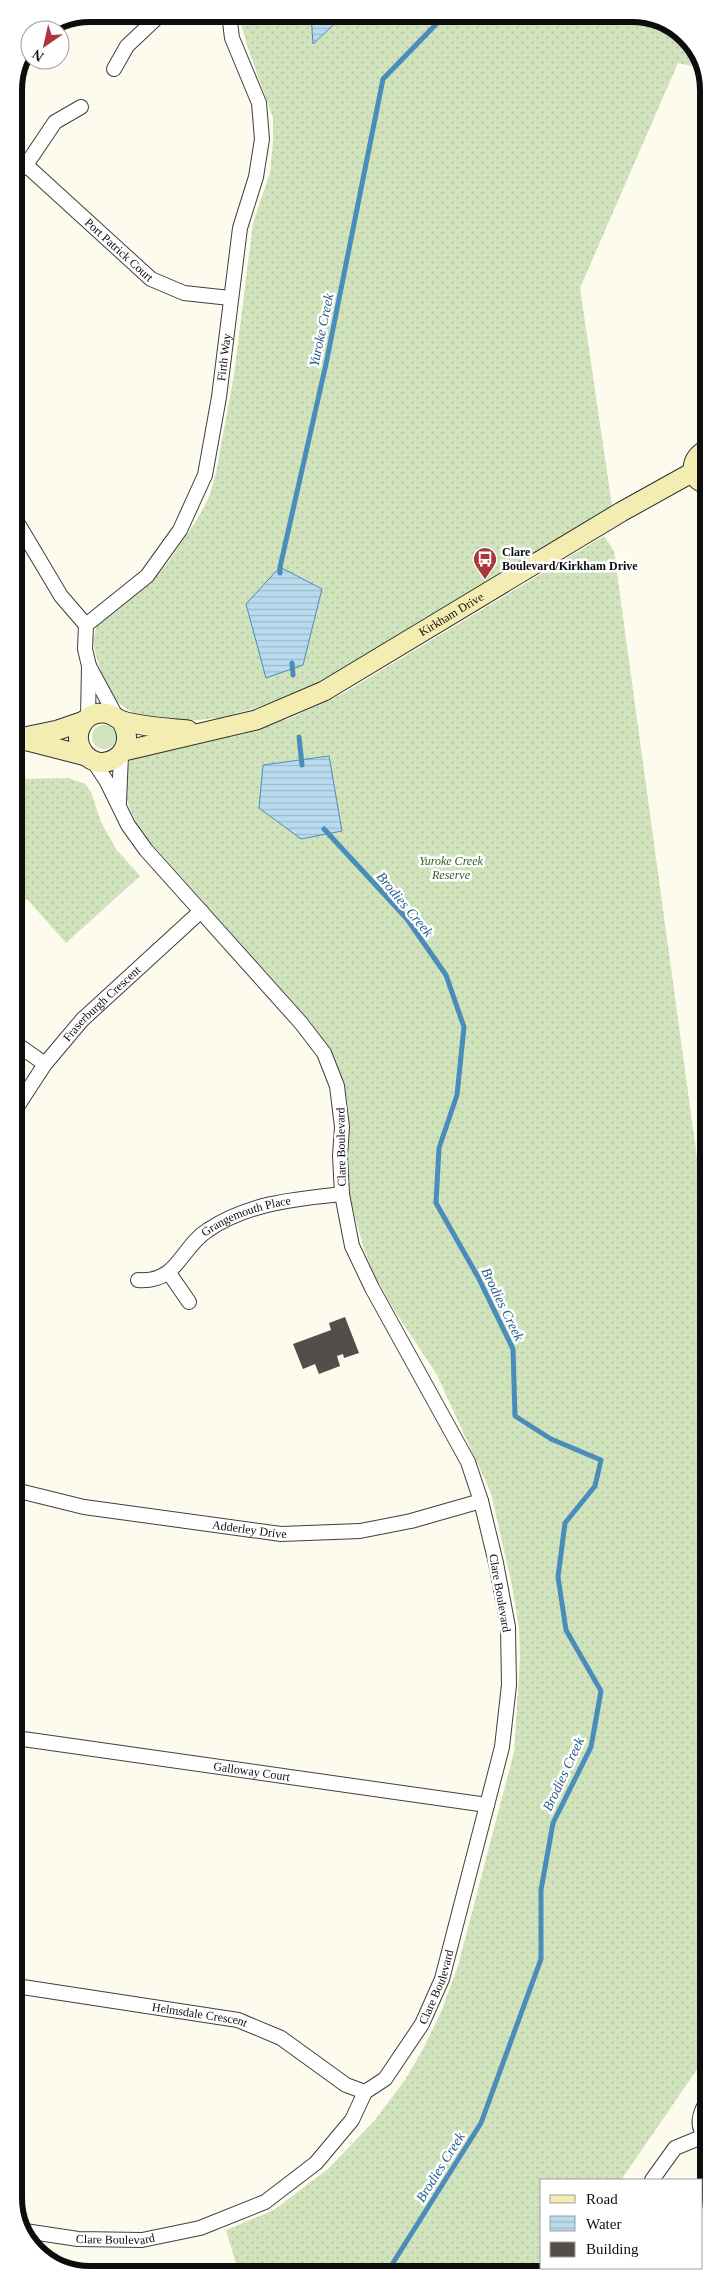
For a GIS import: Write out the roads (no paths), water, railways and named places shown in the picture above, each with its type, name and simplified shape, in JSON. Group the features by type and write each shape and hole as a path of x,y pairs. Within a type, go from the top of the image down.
{"street":[{"path":"114,70 127,46 151,23"},
{"name":"Firth Way","path":"86,625 146,576 180,530 205,475 219,397 240,228 256,177 262,139 259,103 232,38 230,23"},
{"path":"23,168 55,122 81,107"},
{"name":"Port Patrick Court","path":"26,165 151,279 184,293 230,298"},
{"path":"700,455 695,458 693,472 697,480 700,481"},
{"name":"Kirkham Drive","path":"122,753 199,732 256,720 324,691 621,512 693,472"},
{"path":"23,532 61,596 86,625 85,649 89,666 128,736 122,753 107,762 23,741"},
{"path":"89,666 86,719 78,735 81,750 89,758"},
{"path":"23,738 58,730 101,712 118,718"},
{"name":"Kirkham Drive","path":"118,718 199,732"},
{"name":"Clare Boulevard","path":"119,803 122,753"},
{"name":"Clare Boulevard","path":"32,2233 78,2239 142,2240 200,2228 266,2202 316,2163 352,2120 365,2092 385,2078 416,2032 442,1979 502,1747 509,1686 508,1627 481,1501 468,1462 372,1288 352,1246 342,1194 340,1100 324,1053 301,1023 136,838 119,803 89,758"},
{"name":"Fraserburgh Crescent","path":"23,1098 45,1064 77,1026 101,1001 201,911"},
{"path":"23,1049 45,1064"},
{"name":"Grangemouth Place","path":"169,1273 194,1241 206,1230 235,1215 281,1201 342,1194"},
{"path":"138,1280 158,1279 169,1273 189,1302"},
{"name":"Adderley Drive","path":"23,1492 84,1507 281,1534 360,1531 410,1521 481,1501"},
{"name":"Galloway Court","path":"23,1739 486,1805"},
{"name":"Helmsdale Crescent","path":"23,1987 238,2020 281,2038 346,2085 365,2092"},
{"path":"653,2179 675,2148 700,2140"}],"water":[{"path":"312,23 335,23 313,44"},
{"path":"280,567 322,589 303,665 266,678 246,604"},
{"path":"329,756 342,831 301,839 259,808 263,765"}],"waterway":[{"name":"Yuroke Creek","path":"280,573 326,364 383,79 437,23"},
{"name":"Yuroke Creek","path":"292,663 293,675"},
{"name":"Brodies Creek","path":"299,737 302,765"},
{"name":"Brodies Creek","path":"324,829 407,919 446,975 464,1027 457,1095 439,1148 436,1203 478,1277 513,1349 515,1416 551,1439 601,1460 595,1486 565,1523 558,1577 566,1630 601,1691 591,1747 553,1823 541,1890 541,1959 481,2123 391,2266"}],"place":[{"name":"Clare Boulevard/Kirkham Drive","path":"485,580"}],"park label":[{"name":"Yuroke Creek Reserve","path":"451,868"}]}
